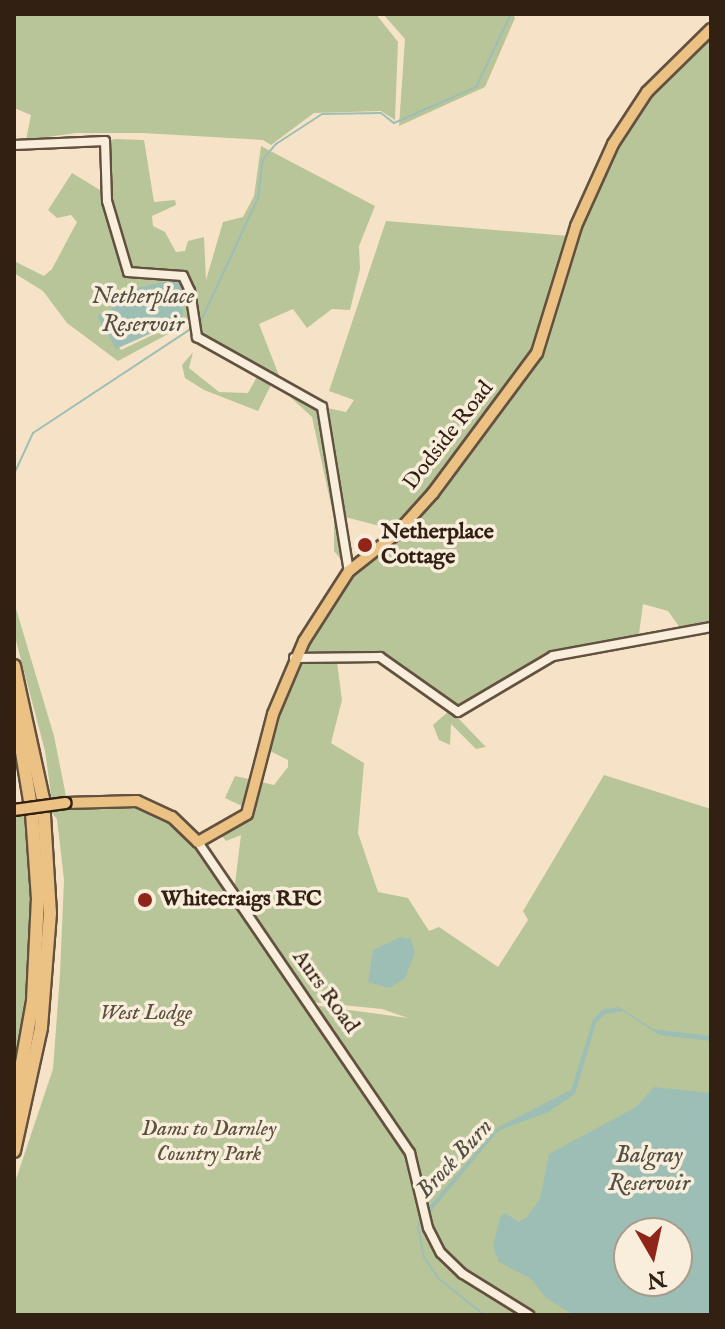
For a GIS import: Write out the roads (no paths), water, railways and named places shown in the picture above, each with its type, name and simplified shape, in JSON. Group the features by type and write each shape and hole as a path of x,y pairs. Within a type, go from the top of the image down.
{"highway":[{"path":"14,666 43,799 50,913 41,1028 14,1151"},
{"path":"14,704 32,813 38,919 33,1001 14,1108"}],"main road":[{"name":"Dodside Road","path":"198,842 247,814 294,658 349,571 396,534 433,493 537,353 576,226 613,144 647,92 711,29"},
{"name":"Aurs Road","path":"14,810 66,803 137,801 172,817 198,842"}],"street":[{"path":"14,145 105,141 107,201 128,272 183,276 190,291 197,337 322,407 349,571"},
{"path":"294,658 380,657 458,712 553,656 711,627"},
{"name":"Aurs Road","path":"198,842 393,1124 410,1153 427,1222 437,1247 454,1267 529,1315"}],"water":[{"name":"Netherplace Reservoir","path":"175,280 182,282 183,319 116,349 97,316 116,306 125,290"},
{"path":"401,937 411,939 415,953 405,978 390,988 368,982 373,950"},
{"path":"619,1007 653,1029 711,1036 711,1041 659,1035 623,1011 605,1014 596,1023 575,1094 549,1112 498,1131 428,1215 427,1209 497,1128 571,1090 593,1020 602,1010"},
{"name":"Balgray Reservoir","path":"654,1087 711,1093 711,1315 574,1315 546,1298 531,1279 499,1262 493,1246 500,1217 505,1213 519,1222 526,1218 540,1199 549,1154 636,1107"}],"waterway":[{"path":"200,323 258,198 263,159 276,144 322,114 381,113 394,123 476,87 511,14"},
{"path":"14,474 33,433 191,329"},
{"name":"Brock Burn","path":"421,1219 418,1227 424,1257 438,1278 484,1315"}],"place":[{"name":"Netherplace Cottage","path":"365,545"},
{"name":"Whitecraigs RFC","path":"145,900"}],"park label":[{"name":"West Lodge","path":"146,1014"},
{"name":"Dams to Darnley Country Park","path":"209,1142"}]}
